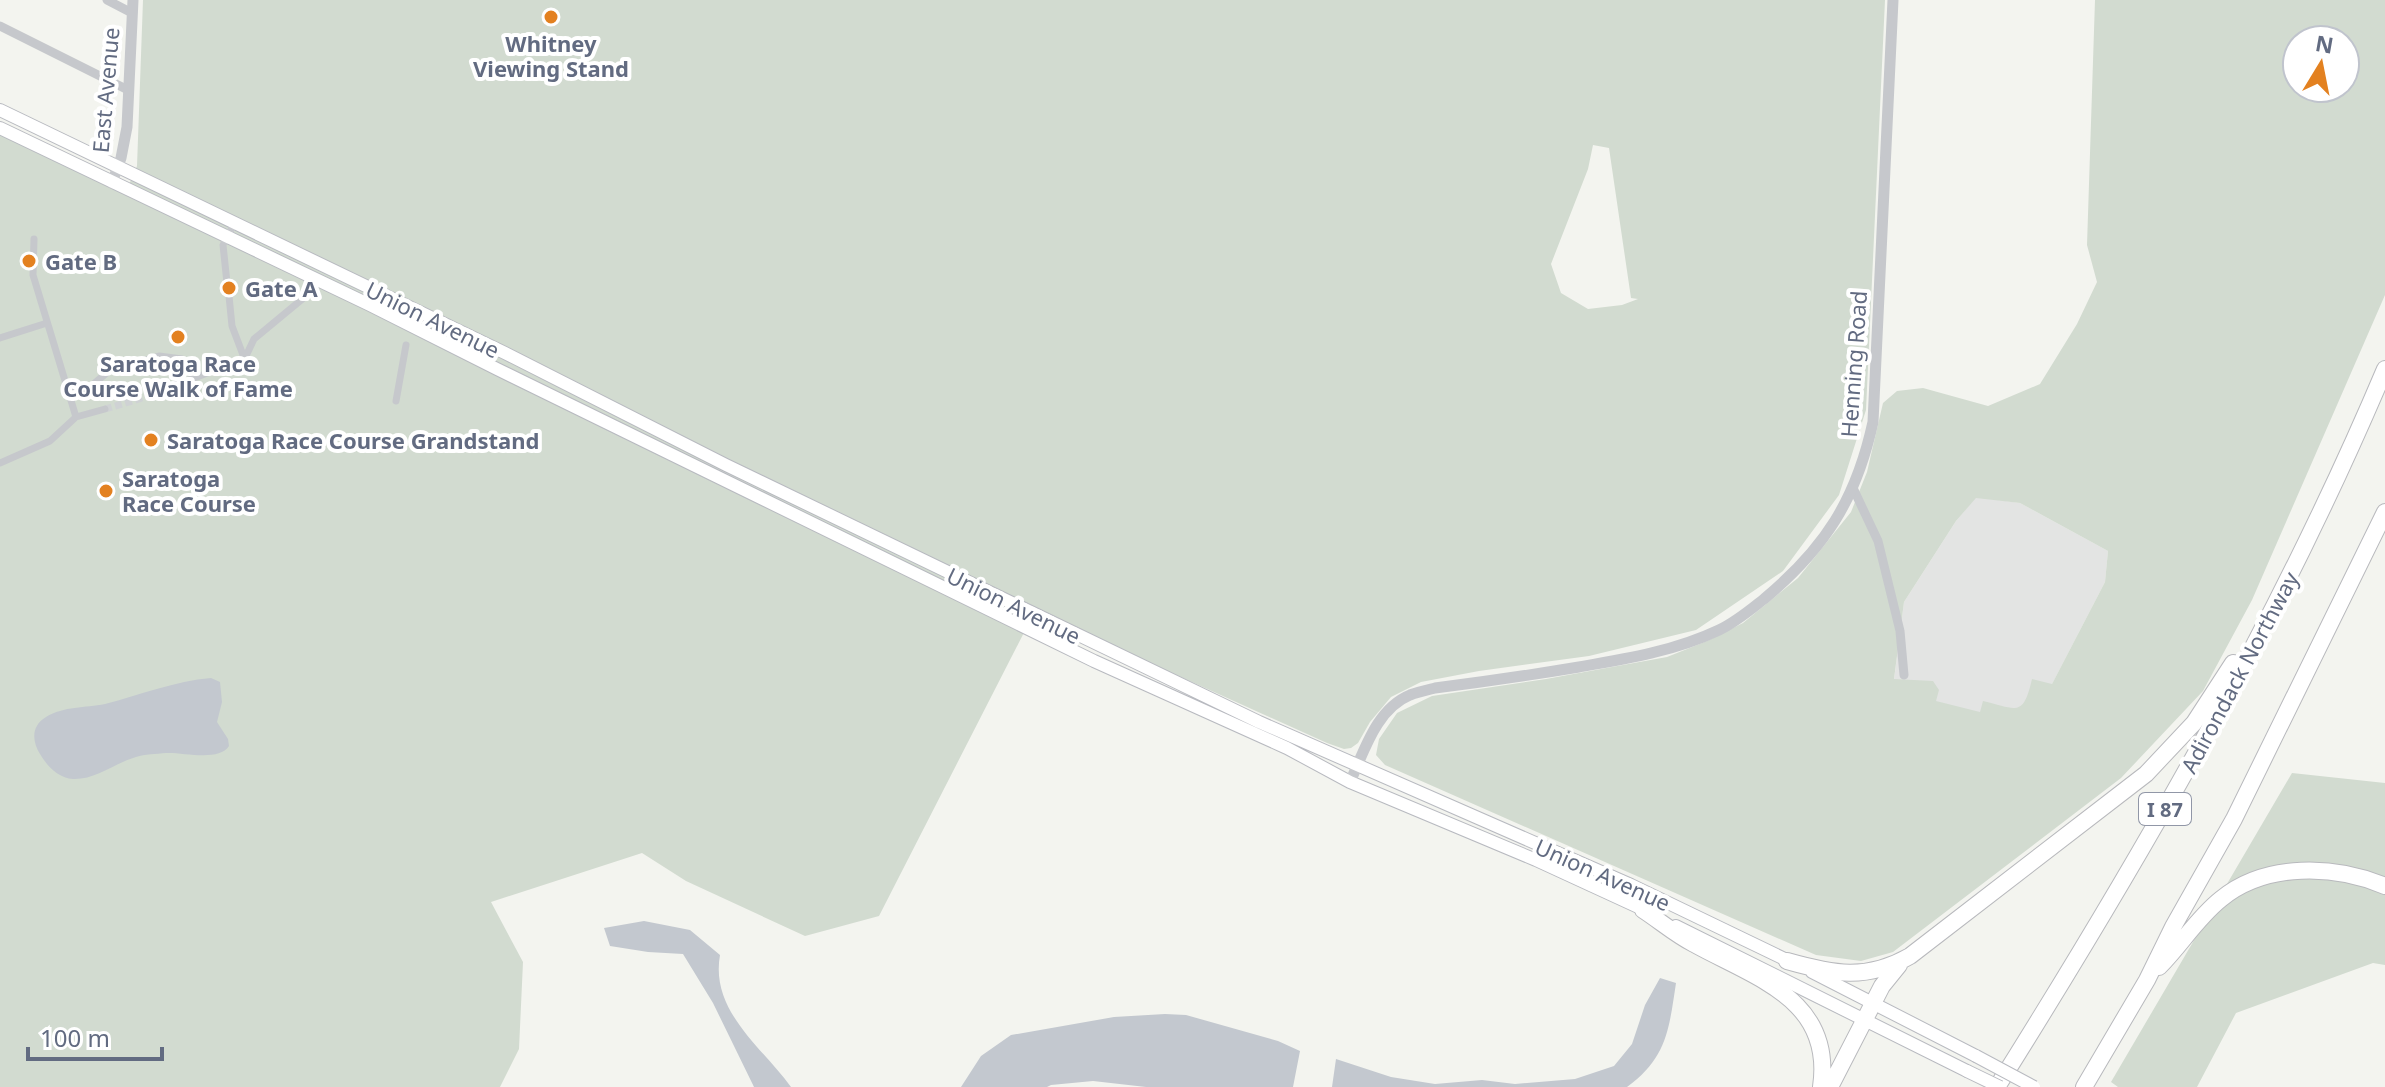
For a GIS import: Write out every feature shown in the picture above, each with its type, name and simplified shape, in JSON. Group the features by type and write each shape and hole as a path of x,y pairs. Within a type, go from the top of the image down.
{"highway":[{"name":"Adirondack Northway","path":"1998,1087 2192,763 2316,521 2385,369"},
{"path":"2084,1087 2147,980 2250,788 2385,512"},
{"path":"1830,1087 1888,976 2124,793 2170,750 2212,698 2291,557 2316,521"},
{"path":"2147,980 2212,907 2246,884 2284,873 2317,870 2347,874 2385,886"},
{"path":"1643,910 1691,943 1769,982 1795,1002 1818,1041 1822,1057 1821,1087"},
{"path":"1787,961 1828,971 1858,974 1885,969 1910,956"}],"main road":[{"name":"Union Avenue","path":"0,110 505,353 769,486 1245,716 1631,885 1873,1002 2034,1087"},
{"name":"Union Avenue","path":"0,128 1080,654 1287,748 1350,782 1536,860 1643,910 1998,1087"}],"street":[{"path":"107,0 133,6"},
{"name":"Henning Road","path":"1350,782 1378,722 1409,695 1435,688 1638,657 1720,630 1744,615 1794,572 1829,530 1853,488 1873,422 1893,0"},
{"name":"East Avenue","path":"112,183 127,127 133,6"},
{"path":"0,26 128,90"},
{"path":"227,283 223,245 234,224"},
{"path":"34,239 33,275 76,417"},
{"path":"170,386 245,358 254,339 319,282"},
{"path":"229,296 232,326 248,368"},
{"path":"0,338 47,323"},
{"path":"396,401 406,345"},
{"path":"68,391 90,387 109,371 159,356 182,359 197,377"},
{"path":"0,463 50,441 76,417 105,409"},
{"path":"1853,488 1878,541 1900,631 1904,675"}],"shaded area":[{"name":"Saratoga Race Course","path":"143,0 1885,0 1866,410 1839,495 1783,571 1696,630 1589,656 1421,682 1391,697 1370,722 1358,743 1344,749 1035,611 879,916 805,936 686,881 642,853 491,902 523,962 519,1049 500,1087 0,1087 0,133 125,194 137,166","holes":["1593,145 1609,148 1631,298 1638,299 1622,305 1588,309 1561,293 1551,264 1588,169"]},
{"path":"2095,0 2385,0 2385,295 2252,600 2203,691 2121,778 1893,952 1861,961 1816,955 1385,765 1376,755 1379,739 1397,713 1432,696 1667,657 1743,623 1798,578 1851,512 1867,472 1883,403 1897,391 1923,388 1988,406 2040,384 2077,324 2097,282 2087,245","holes":["1976,498 2020,503 2108,551 2105,582 2052,684 2032,679 2022,705 2011,708 1983,701 1980,712 1936,701 1939,690 1933,681 1894,679 1904,602 1956,521"]},
{"path":"1976,497 2020,503 2108,551 2105,582 2020,746 1894,680 1904,602 1956,521"},
{"path":"211,678 220,682 222,702 217,722 229,746 217,754 143,755 89,777 73,779 54,771 37,749 35,729 53,713 105,704 171,685"},
{"path":"2292,773 2385,783 2385,965 2373,963 2236,1013 2197,1087 2118,1087 2111,1082"},
{"path":"644,921 690,930 720,955 719,975 730,1011 791,1087 754,1087 713,1003 683,954 610,946 604,928"},
{"path":"1660,978 1676,983 1668,1028 1651,1065 1627,1087 1332,1087 1336,1059 1391,1077 1435,1084 1482,1080 1515,1084 1575,1079 1614,1066 1632,1044 1645,1005"},
{"path":"1186,1015 1278,1041 1300,1051 1293,1087 1146,1087 1093,1081 1047,1087 961,1087 981,1056 1011,1035 1114,1017"}],"tunnel":[{"path":"105,409 170,386"}],"place":[{"name":"Whitney Viewing Stand","path":"551,17"},
{"name":"Gate B","path":"29,261"},
{"name":"Gate A","path":"229,288"},
{"name":"Saratoga Race Course Walk of Fame","path":"178,337"},
{"name":"Saratoga Race Course Grandstand","path":"151,440"},
{"name":"Saratoga Race Course","path":"106,491"}]}
